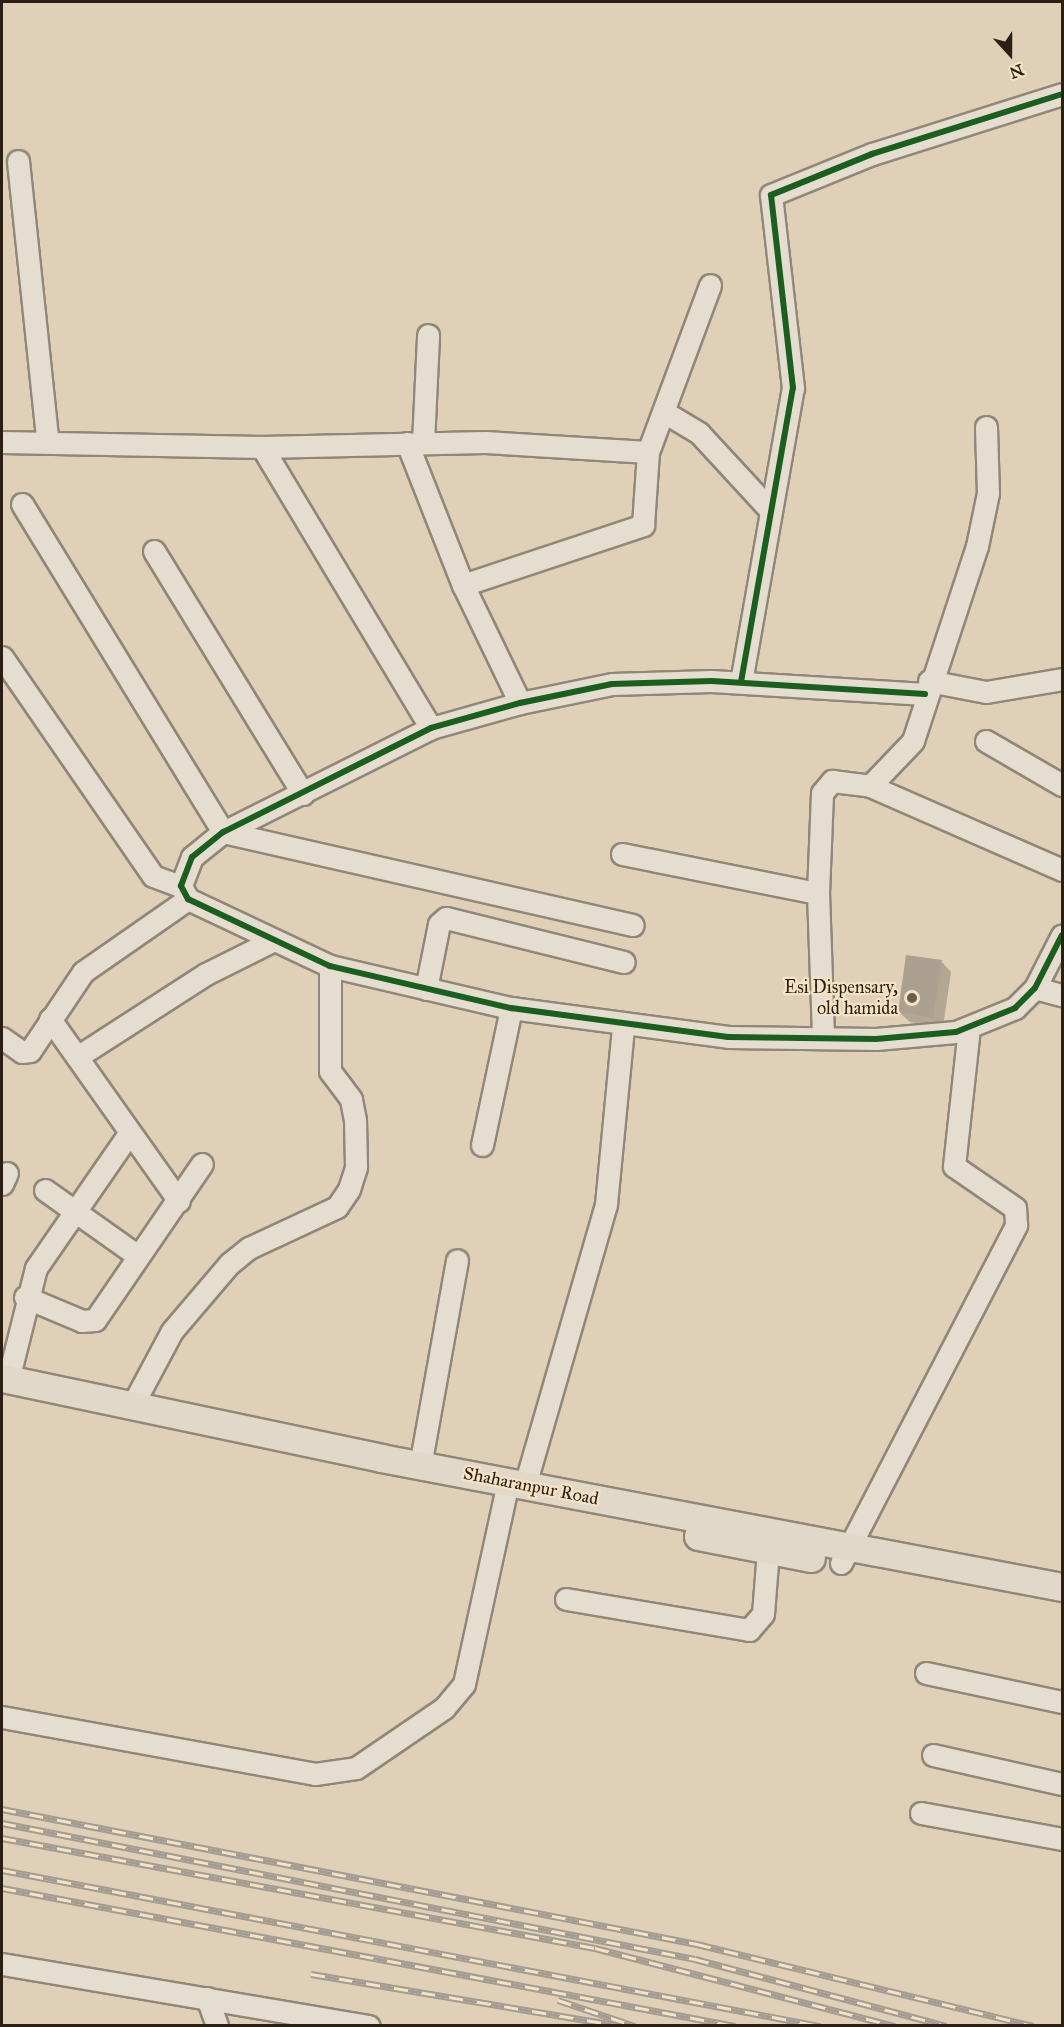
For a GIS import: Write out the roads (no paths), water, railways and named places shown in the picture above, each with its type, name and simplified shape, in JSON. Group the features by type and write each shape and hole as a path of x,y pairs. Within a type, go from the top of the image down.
{"main road":[{"name":"Shaharanpur Road","path":"4,1385 133,1404 420,1466 768,1550 846,1555 1062,1587"},
{"name":"Shaharanpur Road","path":"4,1385 846,1555 1062,1605"}],"street":[{"path":"741,682 794,367 771,195 872,154 1062,94"},
{"path":"18,161 47,439"},
{"path":"463,585 578,543 641,528 646,521 648,452 710,285"},
{"path":"428,335 415,443 463,585 519,704"},
{"path":"664,412 699,433 771,511"},
{"path":"870,786 913,741 927,688 977,546 988,493 986,427"},
{"path":"2,442 47,439 262,447 415,443 648,452"},
{"path":"262,447 431,728"},
{"path":"22,504 223,832 633,925"},
{"path":"154,550 303,794"},
{"path":"2,657 153,876 270,942 330,966 511,1008 623,1026 728,1036 941,1036 969,1029 1016,1008 1035,988 1062,935"},
{"path":"2,1038 28,1052 50,1018 97,959 185,893 192,857 223,832 431,728 519,704 612,684 741,682 986,692 1062,679"},
{"path":"986,741 1062,785"},
{"path":"822,1036 818,892 824,787 837,781 870,786 1062,870"},
{"path":"622,854 818,892"},
{"path":"426,989 439,924 446,918 624,962"},
{"path":"77,1057 206,974 270,942"},
{"path":"133,1404 172,1331 229,1264 249,1248 336,1207 349,1189 356,1167 355,1120 351,1099 330,1071 330,966"},
{"path":"1035,988 1062,995"},
{"path":"482,1145 511,1008"},
{"path":"50,1018 179,1201"},
{"path":"2,1717 315,1774 350,1770 444,1708 464,1684 513,1488 606,1204 623,1026"},
{"path":"846,1555 1016,1225 1015,1208 954,1166 969,1029"},
{"path":"4,1385 25,1297 36,1268 130,1131"},
{"path":"25,1297 92,1321 179,1201 202,1164"},
{"path":"45,1190 138,1256"},
{"path":"420,1466 457,1260"},
{"path":"566,1599 749,1630 763,1614 768,1550"},
{"path":"926,1672 1062,1702"},
{"path":"933,1755 1062,1784"},
{"path":"921,1813 1062,1839"},
{"path":"2,1964 369,2025"},
{"path":"207,1998 217,2025"}],"railway":[{"path":"2,1809 697,1944 1033,2026"},
{"path":"2,1823 695,1959 946,2026"},
{"path":"2,1838 595,1948 895,2026"},
{"path":"2,1870 820,2026"},
{"path":"2,1888 735,2026"},
{"path":"311,1974 622,2026"},
{"path":"558,2000 635,2026"}],"place":[{"name":"Esi Dispensary, old hamida","path":"912,998"}]}
